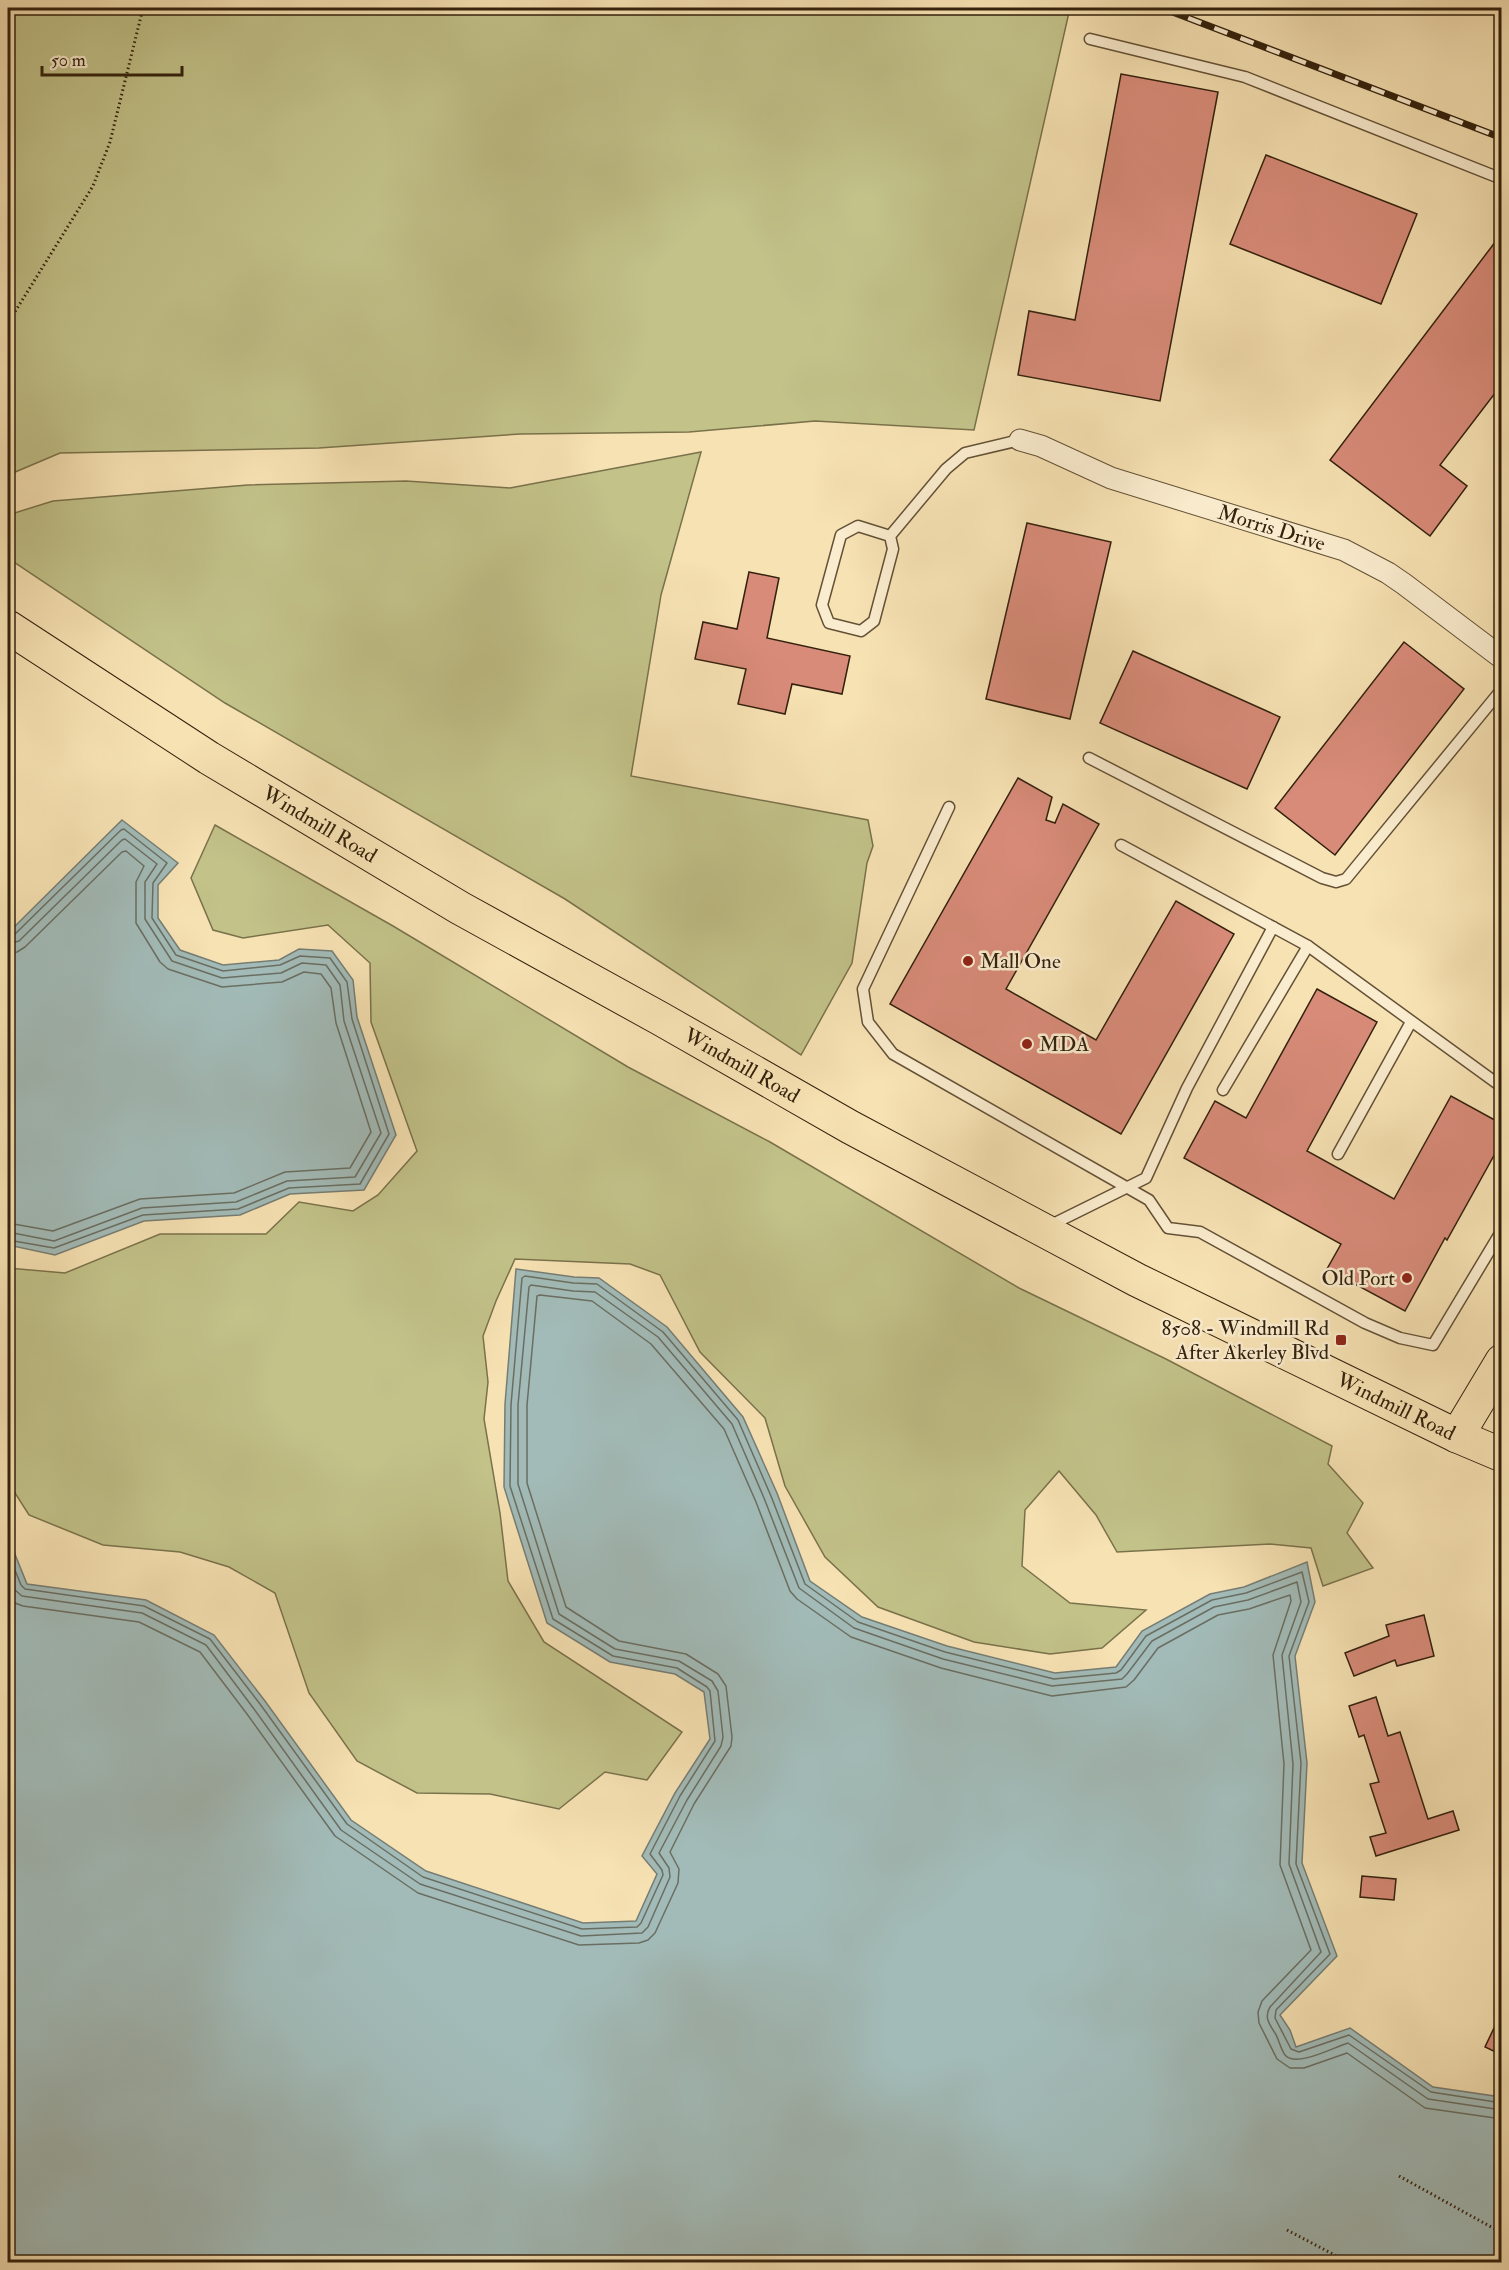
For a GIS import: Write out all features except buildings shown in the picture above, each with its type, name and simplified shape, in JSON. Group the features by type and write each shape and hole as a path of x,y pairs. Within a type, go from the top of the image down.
{"main road":[{"name":"Windmill Road","path":"8,627 209,758 450,902 850,1126 1137,1280 1457,1436 1500,1452"},
{"path":"1457,1436 1502,1361"}],"street":[{"name":"Morris Drive","path":"1020,440 1041,446 1111,478 1344,550 1388,573 1502,658"}],"lane":[{"path":"1090,39 1245,77 1502,179"},
{"path":"890,537 946,469 965,453 1020,440"},
{"path":"858,526 890,537 893,549 874,621 861,631 829,623 822,605 841,535 858,526"},
{"path":"1089,758 1322,878 1336,882 1346,879 1502,689"},
{"path":"949,807 863,989 868,1022 892,1054 1149,1200 1168,1228 1200,1232 1365,1323 1400,1338 1433,1345 1502,1230"},
{"path":"1121,845 1308,946 1502,1087"},
{"path":"1043,1229 1146,1178 1187,1088 1273,927"},
{"path":"1223,1090 1308,946"},
{"path":"1338,1154 1411,1022"}],"path":[{"path":"8,323 93,186 110,142 143,8"},
{"path":"1399,2176 1502,2233"},
{"path":"1287,2230 1348,2262"}],"green space":[{"path":"8,8 1070,8 974,430 815,421 689,432 520,434 319,448 60,453 8,475"},
{"path":"701,452 661,595 631,776 868,820 873,846 867,863 852,963 801,1055 565,899 225,703 8,558 8,515 53,501 248,485 406,481 510,488"},
{"path":"215,825 393,926 628,1067 770,1142 1019,1288 1166,1359 1332,1446 1328,1464 1363,1503 1347,1533 1373,1568 1323,1586 1311,1548 1270,1544 1117,1552 1096,1515 1059,1471 1025,1510 1022,1566 1070,1603 1146,1610 1102,1648 1050,1654 974,1642 878,1607 825,1557 785,1486 765,1418 700,1352 660,1275 630,1264 515,1259 483,1336 488,1382 484,1419 500,1513 508,1581 544,1642 682,1732 647,1780 605,1772 559,1809 490,1794 417,1793 357,1761 309,1693 275,1593 229,1567 180,1552 103,1545 29,1515 8,1482 8,1268 65,1273 160,1234 266,1234 299,1202 353,1211 378,1195 417,1151 371,1022 370,963 328,925 243,938 213,930 191,878"}],"water":[{"path":"122,820 178,863 158,885 158,918 180,950 223,965 279,960 299,949 332,951 353,980 357,1017 396,1135 364,1190 290,1194 240,1215 144,1221 55,1255 8,1245 8,933"},
{"path":"516,1269 599,1278 667,1327 743,1417 777,1493 810,1581 862,1617 947,1646 1055,1673 1116,1667 1142,1631 1210,1594 1244,1587 1307,1562 1315,1602 1295,1656 1307,1763 1302,1863 1337,1956 1280,2015 1290,2030 1296,2047 1350,2028 1433,2087 1501,2097 1501,2262 8,2262 8,1537 27,1584 146,1600 214,1635 351,1820 426,1871 583,1923 636,1921 657,1874 642,1856 675,1793 710,1739 704,1692 675,1674 610,1662 547,1623 504,1487 505,1404"}],"railway":[{"path":"1162,8 1502,138"}],"place":[{"name":"Mall One","path":"968,961"},
{"name":"MDA","path":"1027,1044"},
{"name":"Old Port","path":"1407,1278"},
{"name":"8508 - Windmill Rd After Akerley Blvd","path":"1341,1340"}]}
